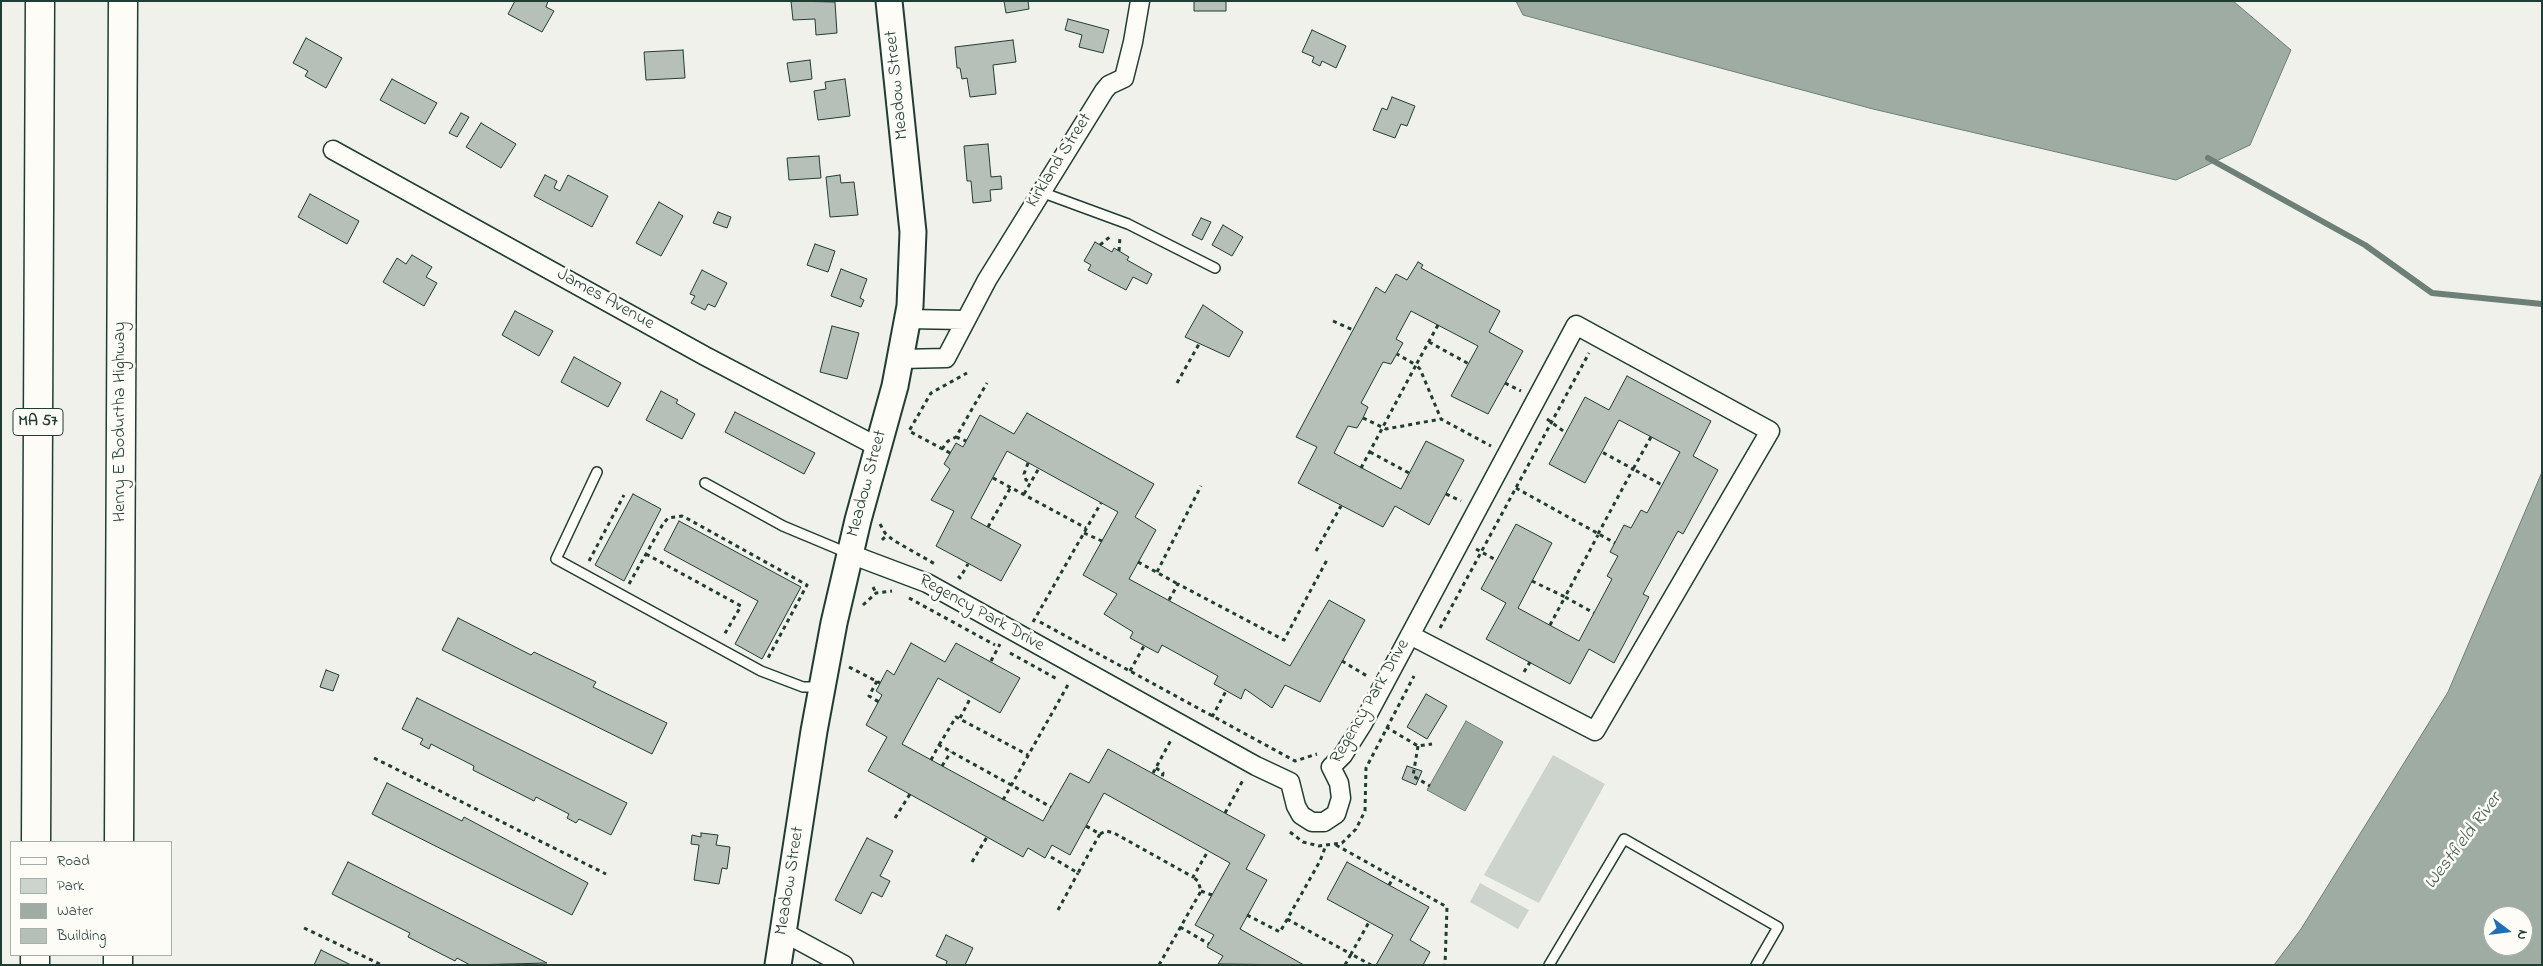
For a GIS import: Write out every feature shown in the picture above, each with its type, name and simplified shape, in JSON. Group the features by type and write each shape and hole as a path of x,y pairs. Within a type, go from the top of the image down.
{"highway":[{"name":"MA 57","path":"36,841 40,1"},
{"name":"Henry E Bodurtha Highway","path":"119,841 123,1"}],"street":[{"name":"Meadow Street","path":"778,965 822,687 850,554 900,359 908,319 913,271 913,232 889,1"},
{"name":"Kirkland Street","path":"900,359 946,358 964,320 1104,91 1109,85 1124,78 1140,1"},
{"name":"James Avenue","path":"334,150 705,356 878,447"},
{"path":"908,319 964,320"},
{"name":"Regency Park Drive","path":"850,554 928,583 1260,769 1290,782 1300,815 1312,822 1330,820 1338,810 1342,792 1331,766 1350,746 1576,325 1770,431 1595,730 1410,635"},
{"path":"782,932 844,965"}],"lane":[{"path":"1041,192 1128,224 1215,268"},
{"path":"597,472 556,559 761,671 803,687 822,687"},
{"path":"705,483 783,526 850,554"},
{"path":"1549,965 1624,838 1778,927 1756,965"}],"path":[{"path":"1118,236 1121,240 1119,251"},
{"path":"1333,321 1353,330"},
{"path":"1361,468 1438,325"},
{"path":"1429,342 1469,364"},
{"path":"1177,383 1200,344"},
{"path":"1440,628 1591,350"},
{"path":"1397,354 1416,365 1420,370 1441,419"},
{"path":"906,438 931,393 966,373"},
{"path":"942,449 948,441 956,437 987,383"},
{"path":"1506,383 1526,394"},
{"path":"1363,418 1382,429 1441,419 1507,454"},
{"path":"1547,419 1566,433"},
{"path":"909,431 950,453"},
{"path":"956,437 966,441"},
{"path":"1550,625 1650,437"},
{"path":"1370,452 1409,473"},
{"path":"1602,452 1662,484"},
{"path":"1028,463 1024,474 1026,480 1031,482"},
{"path":"1024,494 1039,468"},
{"path":"993,478 1086,528"},
{"path":"1511,485 1615,543"},
{"path":"1158,572 1201,486"},
{"path":"988,527 1011,487"},
{"path":"582,573 624,495"},
{"path":"1025,638 1101,503"},
{"path":"1316,551 1342,506"},
{"path":"623,595 663,524 668,518 682,516 808,585 761,671"},
{"path":"880,519 880,524 887,535 903,547 938,566"},
{"path":"1084,533 1102,540"},
{"path":"882,540 887,535"},
{"path":"1475,548 1496,560"},
{"path":"646,554 741,606 717,647"},
{"path":"1138,562 1284,640 1328,558"},
{"path":"960,578 968,564"},
{"path":"953,574 968,582"},
{"path":"1532,581 1594,613"},
{"path":"1169,600 1178,584"},
{"path":"873,587 876,593"},
{"path":"861,606 876,593 896,592"},
{"path":"902,595 1074,689"},
{"path":"1026,614 1295,761 1309,758 1323,749"},
{"path":"990,661 1001,641"},
{"path":"1126,677 1144,646"},
{"path":"847,676 850,658"},
{"path":"1342,662 1371,679"},
{"path":"844,664 878,682 869,696 879,702"},
{"path":"1003,800 1078,667"},
{"path":"1362,683 1371,667"},
{"path":"1285,827 1303,842 1336,845 1342,843 1362,820 1365,811 1366,768 1414,676"},
{"path":"1210,722 1226,691"},
{"path":"960,718 971,697"},
{"path":"931,760 956,716 1028,755"},
{"path":"1386,728 1418,746 1432,744"},
{"path":"1153,773 1174,736"},
{"path":"1164,738 1171,742"},
{"path":"939,745 1051,807"},
{"path":"1418,746 1413,776 1430,786"},
{"path":"942,766 951,752"},
{"path":"374,758 606,874"},
{"path":"1156,768 1163,773 1162,778"},
{"path":"1225,813 1245,774"},
{"path":"1236,777 1249,784"},
{"path":"895,818 910,794"},
{"path":"1086,826 1100,834"},
{"path":"1058,910 1100,834 1106,831 1114,833 1198,881 1201,891 1159,965"},
{"path":"972,862 987,836"},
{"path":"1248,915 1280,932 1326,845"},
{"path":"1336,845 1447,907 1444,965"},
{"path":"1193,878 1208,851"},
{"path":"1051,857 1078,873"},
{"path":"1389,885 1394,877"},
{"path":"1201,891 1212,896"},
{"path":"1287,919 1371,965"},
{"path":"1345,965 1369,922"},
{"path":"1180,927 1209,944"},
{"path":"304,928 382,965"}],"green space":[{"path":"1553,755 1605,784 1539,903 1484,875"},
{"path":"1480,883 1529,910 1518,929 1470,902"}],"water":[{"path":"1516,1 2233,1 2291,50 2250,145 2176,180 1873,109 1523,15"},
{"name":"Westfield River","path":"2542,472 2542,965 2274,965 2301,929 2448,692"},
{"path":"1466,721 1503,742 1465,811 1427,790"}],"building":[{"path":"515,1 548,1 546,7 554,11 542,32 508,14"},
{"path":"791,1 835,2 837,33 816,35 815,19 793,20"},
{"path":"1004,1 1028,1 1029,9 1006,13"},
{"path":"1194,1 1226,1 1226,11 1194,11"},
{"path":"1068,19 1109,30 1103,53 1079,47 1082,35 1065,30"},
{"path":"1312,30 1346,46 1336,68 1322,61 1320,66 1312,62 1314,57 1302,52"},
{"path":"306,38 342,58 326,88 305,76 308,71 293,63"},
{"path":"1013,40 1016,62 993,65 996,94 970,97 967,78 962,79 960,68 957,68 955,47"},
{"path":"683,50 685,78 646,80 644,52"},
{"path":"810,60 812,79 790,82 787,63"},
{"path":"392,79 437,103 425,124 380,100"},
{"path":"845,79 850,116 818,120 814,91 826,89 825,82"},
{"path":"1392,97 1415,106 1407,126 1401,124 1395,138 1373,130 1382,108 1387,110"},
{"path":"461,113 469,117 457,137 449,133"},
{"path":"481,123 516,144 501,168 466,147"},
{"path":"988,144 991,177 1001,176 1002,189 990,190 991,201 973,203 971,181 967,181 964,146"},
{"path":"819,156 821,178 789,180 787,158"},
{"path":"545,175 557,181 554,188 560,191 568,175 608,196 592,227 534,196"},
{"path":"840,175 841,183 854,182 858,215 830,217 826,177"},
{"path":"310,194 359,221 347,244 298,217"},
{"path":"659,202 683,216 661,256 636,243"},
{"path":"718,212 731,217 727,228 713,223"},
{"path":"1201,218 1211,222 1202,240 1192,235"},
{"path":"1223,225 1243,237 1232,256 1212,245"},
{"path":"1095,242 1112,252 1114,248 1129,257 1127,260 1152,274 1147,284 1133,277 1126,290 1088,270 1091,265 1084,261"},
{"path":"815,244 835,251 828,272 807,265"},
{"path":"412,255 432,267 426,277 437,283 424,306 383,282 397,258 406,264"},
{"path":"1418,262 1423,265 1421,268 1500,311 1489,332 1523,351 1488,414 1451,396 1478,346 1411,311 1396,339 1403,343 1391,364 1383,362 1361,403 1368,407 1363,418 1357,428 1348,426 1334,453 1401,489 1426,441 1464,460 1429,525 1395,506 1383,527 1298,483 1317,447 1296,437 1376,287 1385,293 1396,274 1407,280"},
{"path":"841,269 867,279 860,298 864,300 861,307 831,296"},
{"path":"702,270 727,283 715,307 708,304 705,310 691,303 695,296 690,294"},
{"path":"1203,305 1243,332 1229,357 1185,337"},
{"path":"515,311 553,331 539,356 502,335"},
{"path":"832,326 859,333 847,379 820,372"},
{"path":"574,357 621,383 608,407 561,382"},
{"path":"1627,376 1711,421 1693,456 1718,470 1683,534 1678,531 1643,594 1649,597 1614,663 1589,649 1570,684 1486,639 1506,603 1481,589 1516,524 1552,543 1518,608 1579,641 1612,579 1607,576 1618,556 1610,552 1624,525 1631,528 1641,510 1647,513 1680,452 1619,420 1585,483 1549,464 1585,397 1609,410"},
{"path":"661,391 678,400 676,403 695,414 682,439 646,420"},
{"path":"735,412 815,453 804,474 725,432"},
{"path":"1027,413 1154,484 1135,517 1156,530 1129,579 1290,666 1329,600 1365,620 1320,702 1285,685 1272,708 1245,689 1241,699 1214,684 1218,676 1162,645 1158,653 1130,638 1133,632 1104,614 1117,594 1083,575 1118,512 1007,451 971,518 1021,545 1001,581 936,546 954,511 931,500 950,469 944,464 956,443 963,447 980,415 1014,434"},
{"path":"633,494 661,509 624,581 595,565"},
{"path":"679,521 801,587 762,659 735,644 758,601 664,550"},
{"path":"458,618 531,655 534,652 596,682 593,687 667,723 652,754 442,650"},
{"path":"911,643 945,662 956,643 1020,678 1000,713 938,678 902,744 1043,821 1070,773 1089,783 1108,749 1265,835 1246,869 1267,880 1240,929 1304,965 1218,964 1223,956 1207,947 1214,935 1195,925 1230,863 1104,793 1070,855 1052,845 1045,858 1028,848 1023,857 868,771 887,737 866,725 882,695 876,691 887,670 894,675"},
{"path":"326,670 339,675 333,691 320,687"},
{"path":"1426,694 1447,706 1427,739 1407,727"},
{"path":"417,698 627,803 611,835 579,819 576,823 567,818 569,814 536,797 534,801 473,770 474,766 431,744 429,749 420,744 423,739 402,729"},
{"path":"1407,766 1422,771 1416,785 1402,779"},
{"path":"387,783 462,821 464,817 588,883 572,915 372,814"},
{"path":"701,833 718,835 716,845 730,847 727,869 722,868 719,884 694,880 699,845 691,844 692,835 701,837"},
{"path":"867,838 893,851 880,876 890,881 882,897 872,892 861,914 835,900"},
{"path":"348,862 547,963 470,965 457,958 455,961 408,937 410,933 332,894"},
{"path":"1347,862 1429,907 1410,940 1430,952 1423,965 1376,965 1393,935 1327,899"},
{"path":"946,935 973,948 965,965 946,965 947,961 936,956"},
{"path":"321,950 351,965 314,965"}],"waterway":[{"path":"2208,158 2365,245 2432,293 2542,304"}]}
